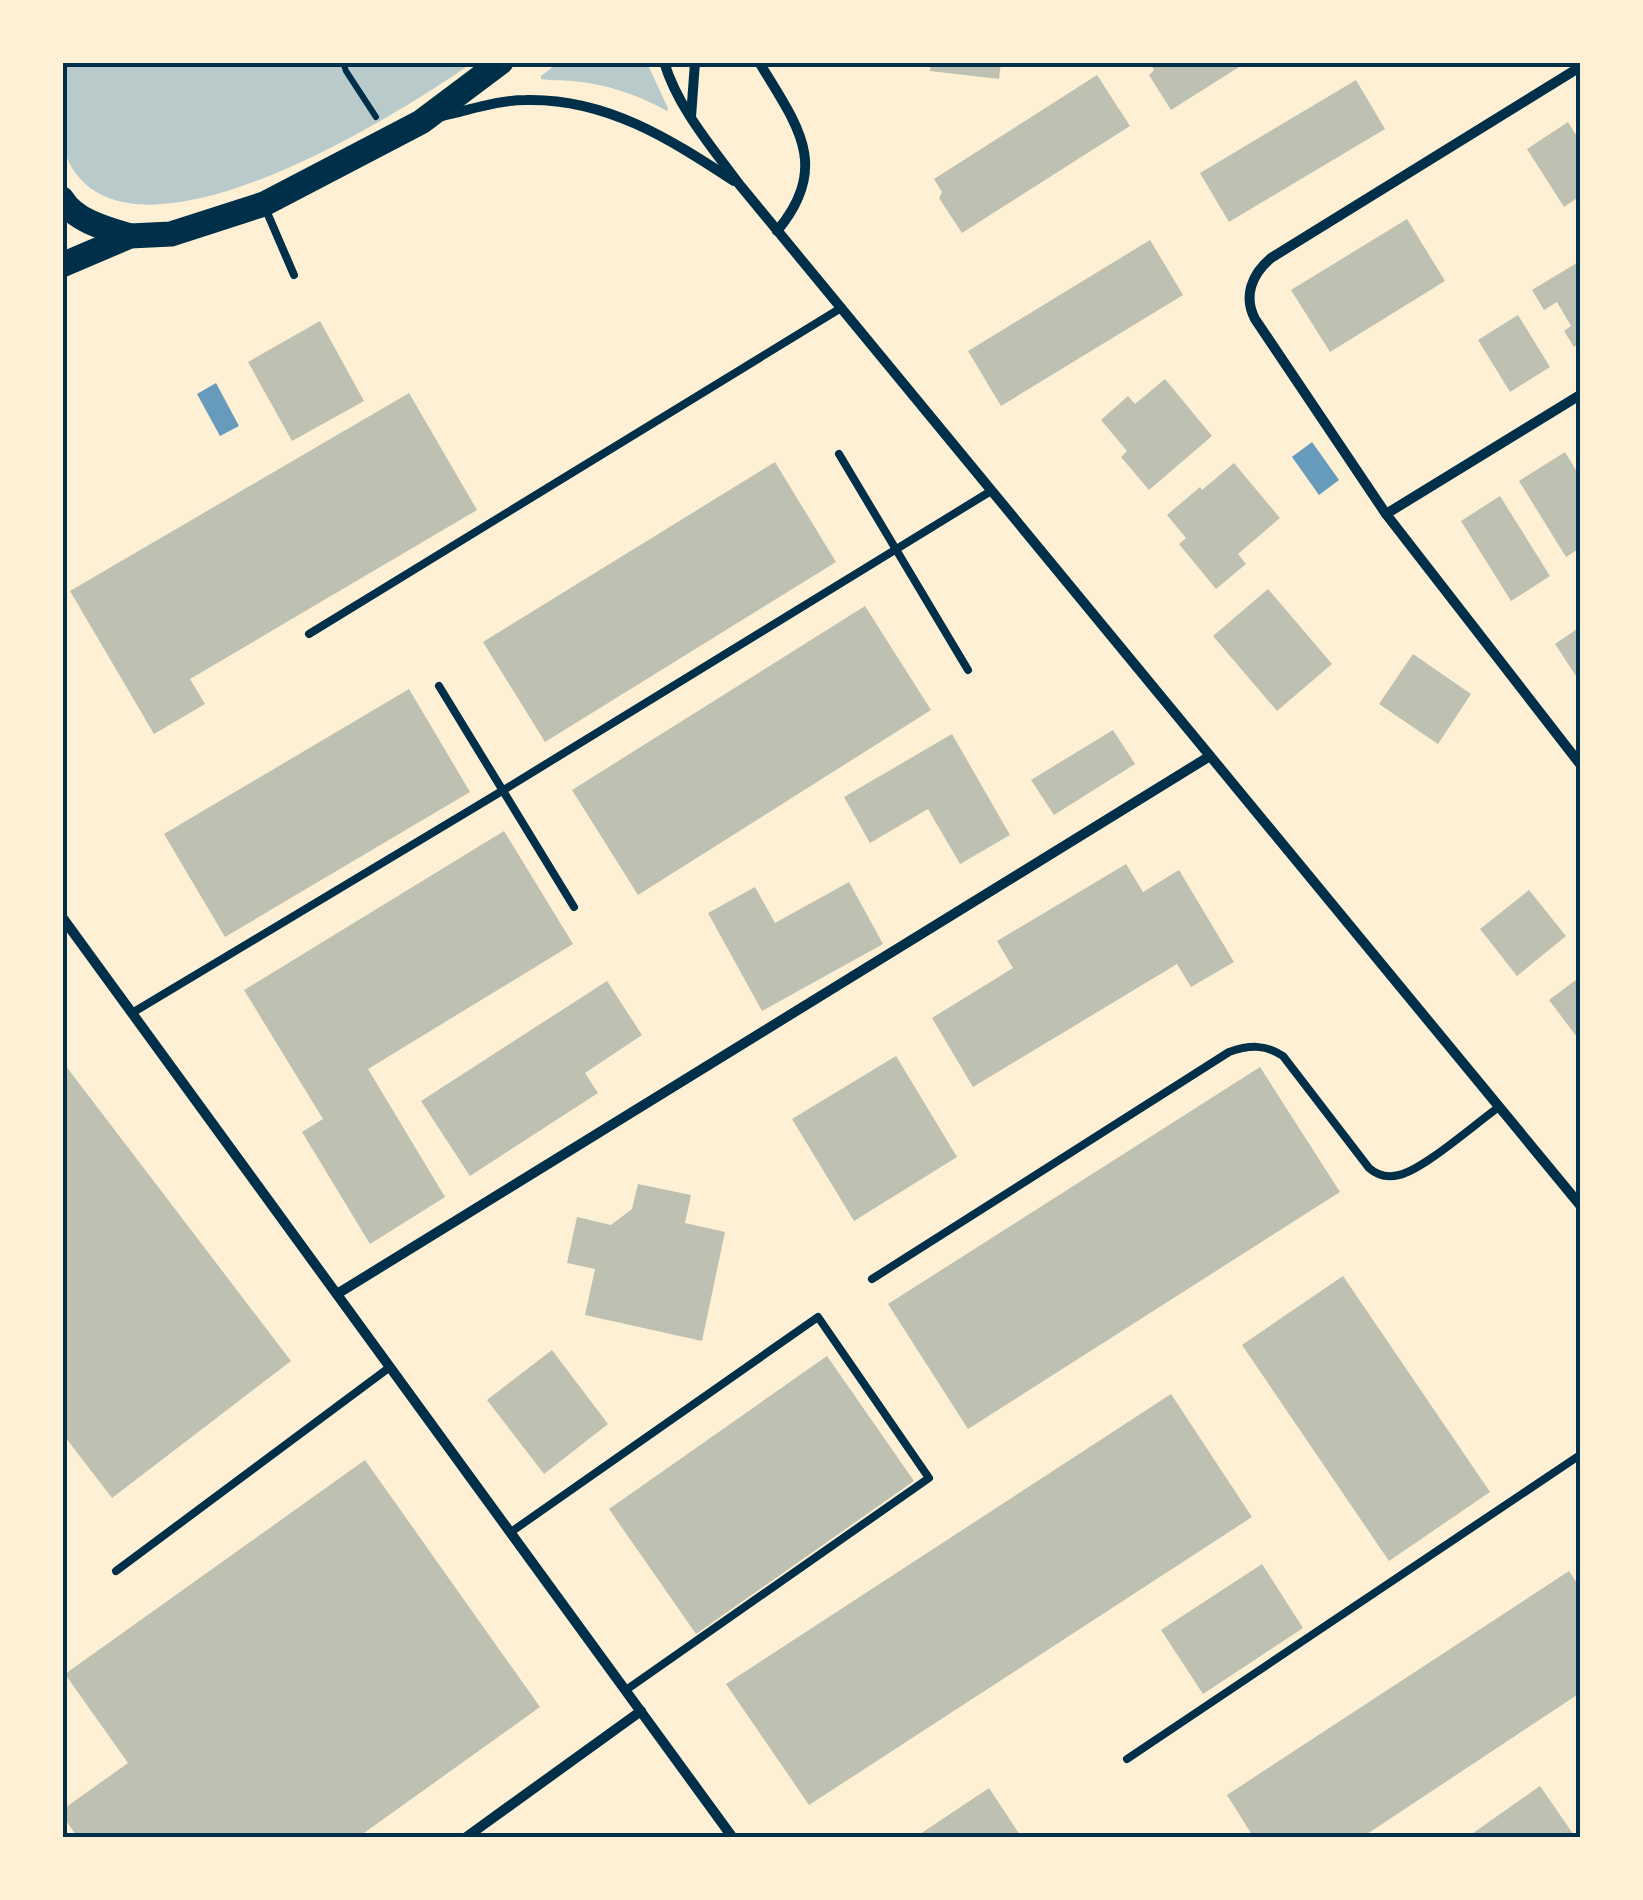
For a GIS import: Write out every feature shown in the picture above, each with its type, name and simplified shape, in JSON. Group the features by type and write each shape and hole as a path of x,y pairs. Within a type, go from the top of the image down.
{"main road":[{"path":"62,265 130,236 172,234 264,204 420,122 501,62"},
{"path":"64,202 94,224 130,236"}],"street":[{"path":"664,62 691,118 739,184 1580,1205"},
{"path":"691,118 695,62"},
{"path":"759,62 794,120 803,141 806,164 794,211 778,231"},
{"path":"1580,68 1271,258 1252,282 1249,301 1254,319 1386,514 1580,764"},
{"path":"420,122 501,102 568,102 605,110 650,129 739,184"},
{"path":"1386,514 1580,395"},
{"path":"337,1294 1210,756"},
{"path":"62,918 733,1838"},
{"path":"465,1838 641,1711"}],"lane":[{"path":"264,204 294,275"},
{"path":"309,634 841,308"},
{"path":"838,454 968,670"},
{"path":"132,1014 991,491"},
{"path":"438,686 574,907"},
{"path":"872,1279 1229,1052 1243,1047 1268,1048 1283,1056 1369,1168 1381,1176 1400,1175 1416,1168 1499,1107"},
{"path":"511,1532 818,1318 929,1478 626,1690"},
{"path":"116,1572 390,1366"},
{"path":"1126,1759 1580,1455"}],"path":[{"path":"342,62 389,138"}],"shaded area":[{"path":"63,63 472,63 389,116 271,175 210,196 154,205 106,197 72,168 63,145"},
{"path":"558,63 647,63 667,111 610,88 541,79"}],"water":[{"path":"216,383 239,426 220,436 197,394"},
{"path":"1312,442 1339,480 1319,495 1292,457"}],"building":[{"path":"931,62 1001,62 999,79 930,71"},
{"path":"1149,62 1247,62 1171,110 1149,75 1154,70"},
{"path":"1097,75 1130,126 962,233 939,198 942,192 934,179"},
{"path":"1356,80 1385,129 1229,222 1200,173"},
{"path":"1568,122 1580,141 1580,196 1564,207 1527,149"},
{"path":"1407,219 1445,281 1330,352 1291,290"},
{"path":"1150,240 1183,295 1001,406 968,351"},
{"path":"1580,261 1580,343 1574,347 1564,331 1571,326 1557,302 1544,310 1532,290"},
{"path":"1518,315 1550,367 1510,392 1478,340"},
{"path":"320,321 364,401 292,441 248,362"},
{"path":"1165,379 1212,436 1149,490 1121,457 1127,451 1101,420 1128,396 1135,404"},
{"path":"409,393 477,510 190,679 205,704 154,734 70,591"},
{"path":"1565,452 1580,477 1580,548 1566,557 1519,481"},
{"path":"775,462 836,562 545,742 483,642"},
{"path":"1234,463 1280,518 1238,554 1246,564 1216,589 1179,544 1186,538 1167,515"},
{"path":"1500,496 1550,576 1511,601 1461,521"},
{"path":"1268,589 1332,664 1277,711 1213,636"},
{"path":"865,606 931,710 638,895 572,790"},
{"path":"1580,627 1580,682 1555,644"},
{"path":"1413,654 1471,694 1438,744 1379,704"},
{"path":"409,689 470,792 225,937 164,834"},
{"path":"1113,730 1135,764 1054,815 1031,780"},
{"path":"952,734 1010,835 960,864 928,809 870,843 844,797"},
{"path":"504,831 573,944 368,1069 445,1197 370,1244 302,1132 323,1119 244,990"},
{"path":"1126,864 1143,892 1179,870 1234,962 1191,987 1177,964 973,1087 932,1018 1013,968 997,941"},
{"path":"849,882 883,944 762,1011 708,913 755,887 775,923"},
{"path":"1529,890 1566,936 1517,976 1480,929"},
{"path":"1580,977 1580,1041 1549,1000"},
{"path":"607,981 642,1035 585,1073 598,1093 470,1176 421,1101"},
{"path":"896,1056 957,1157 854,1221 792,1119"},
{"path":"62,1061 291,1361 112,1498 62,1433"},
{"path":"1260,1067 1340,1192 968,1429 888,1304"},
{"path":"638,1184 691,1195 685,1223 725,1232 702,1341 585,1315 595,1269 567,1263 577,1217 611,1225 632,1209"},
{"path":"1343,1276 1490,1492 1389,1561 1242,1345"},
{"path":"552,1350 608,1424 544,1474 487,1400"},
{"path":"827,1356 914,1481 696,1634 609,1509"},
{"path":"1171,1394 1252,1517 809,1805 726,1684"},
{"path":"365,1460 540,1707 357,1838 78,1838 62,1810 128,1763 65,1674"},
{"path":"1262,1564 1303,1628 1203,1694 1161,1630"},
{"path":"1569,1571 1580,1588 1580,1693 1361,1838 1254,1838 1227,1795"},
{"path":"1540,1786 1576,1838 1466,1838"},
{"path":"989,1788 1022,1838 914,1838"}]}
